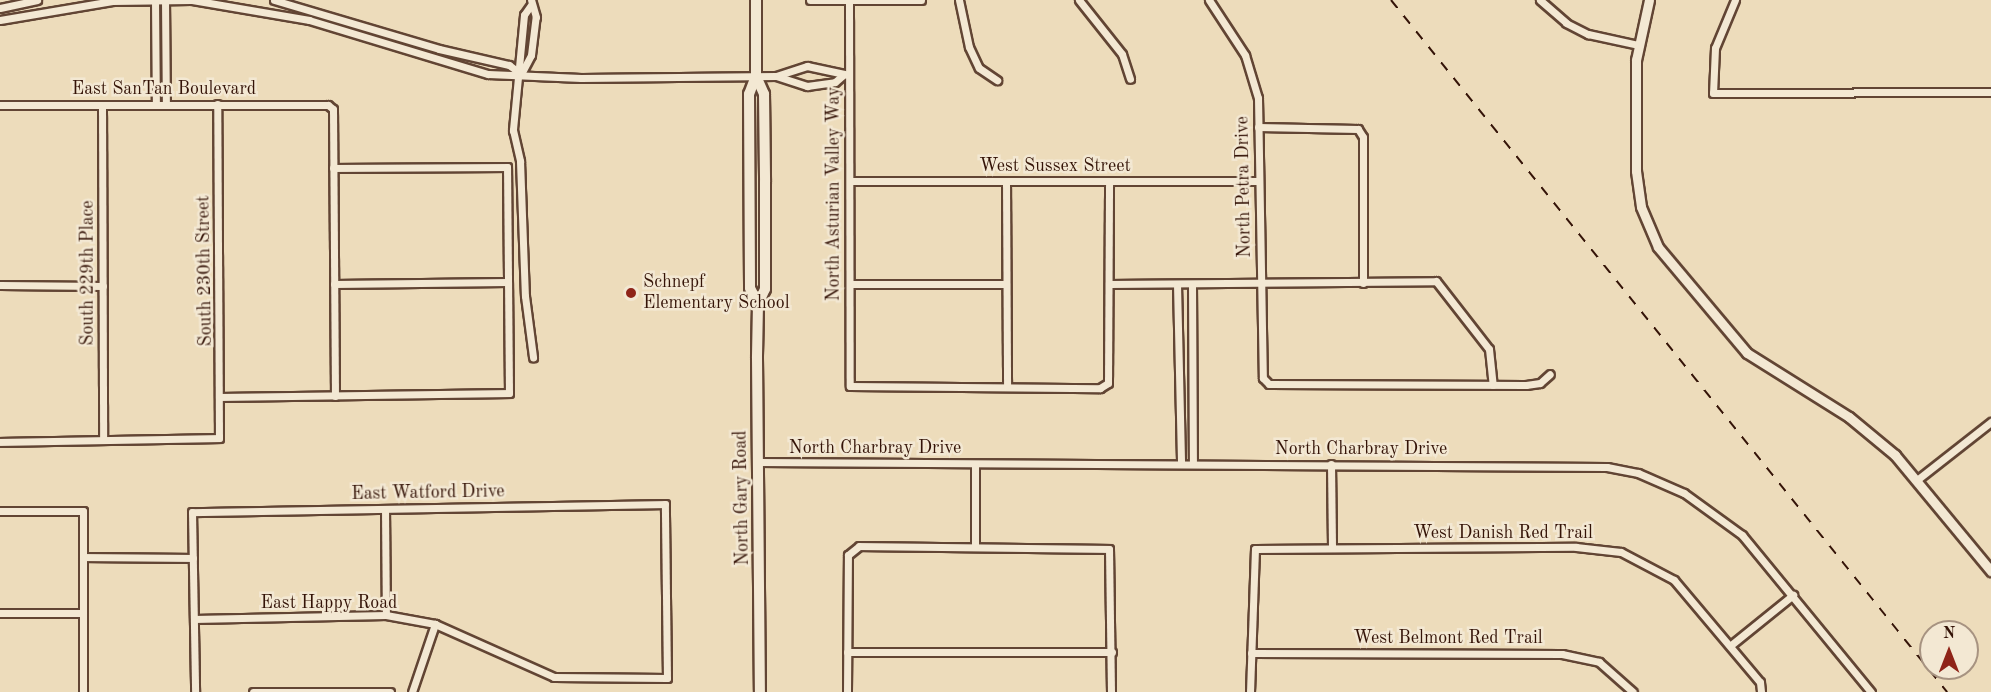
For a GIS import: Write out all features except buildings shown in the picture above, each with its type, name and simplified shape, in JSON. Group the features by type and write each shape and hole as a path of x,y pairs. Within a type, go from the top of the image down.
{"main road":[{"name":"North Gary Road","path":"756,0 756,76 765,105 765,289 758,304 760,692"},
{"name":"North Gary Road","path":"756,76 749,94 750,288 758,304"}],"street":[{"path":"0,8 37,0"},
{"path":"0,20 102,2 192,0 309,20 477,71 581,78 776,76 807,66 846,75"},
{"path":"274,0 439,49 509,64 521,74"},
{"path":"810,1 921,0"},
{"path":"959,0 969,47 979,68 996,80"},
{"path":"1079,0 1122,54 1130,79"},
{"name":"North Petra Drive","path":"1209,0 1234,34 1254,78 1258,127 1262,372 1269,384 1493,385"},
{"path":"1540,0 1566,23 1588,34 1638,45"},
{"path":"1649,0 1638,45 1637,184 1658,247 1747,353 1849,417 1918,479 1991,571"},
{"path":"1736,0 1715,48 1713,93 1991,92"},
{"path":"155,1 156,105"},
{"path":"165,1 166,105"},
{"name":"North Asturian Valley Way","path":"849,1 846,75 850,181 850,386 1007,387"},
{"path":"521,74 531,55 536,17 531,2"},
{"path":"531,2 524,15 521,74 513,130 521,170 525,296 533,357"},
{"path":"814,84 815,68"},
{"path":"776,76 802,85 835,82 846,75"},
{"name":"South 230th Street","path":"103,440 219,438 222,397 217,104"},
{"name":"East SanTan Boulevard","path":"0,105 328,105 333,109 333,168"},
{"name":"South 229th Place","path":"102,105 103,440"},
{"path":"1258,127 1358,129 1363,137 1363,283"},
{"path":"222,397 335,396 509,393 507,167 333,168 335,396"},
{"name":"West Sussex Street","path":"850,181 1259,181"},
{"path":"1006,181 1007,387 1100,388 1108,383 1109,181"},
{"path":"1109,284 1436,281 1489,349 1493,385 1540,383 1550,374"},
{"path":"334,284 508,282"},
{"path":"850,284 1006,284"},
{"path":"1177,284 1176,382 1180,464"},
{"path":"1192,284 1193,464"},
{"path":"0,285 103,286"},
{"path":"1176,382 1193,380"},
{"path":"1918,479 1991,422"},
{"path":"0,442 103,440"},
{"name":"North Charbray Drive","path":"758,462 1575,464 1638,473 1684,493 1722,519 1793,595 1871,692"},
{"path":"975,464 975,546"},
{"path":"1331,464 1332,548"},
{"name":"East Watford Drive","path":"193,558 192,512 665,504 667,678"},
{"path":"385,509 386,615"},
{"path":"0,511 83,511 83,692"},
{"path":"847,692 848,555 852,548 975,546 1108,549 1112,692"},
{"name":"West Danish Red Trail","path":"1251,653 1255,549 1576,547 1621,552 1674,580 1731,645 1762,691"},
{"path":"83,557 193,558 195,692"},
{"path":"1731,645 1793,595"},
{"path":"0,613 83,613"},
{"name":"East Happy Road","path":"194,619 386,615 435,624 554,677 667,678"},
{"path":"412,692 435,624"},
{"path":"847,652 1112,652"},
{"path":"1250,692 1251,653"},
{"name":"West Belmont Red Trail","path":"1251,653 1562,654 1599,662 1633,692"},
{"path":"253,692 390,692"}],"railway":[{"path":"1391,0 1947,692"}],"place":[{"name":"Schnepf Elementary School","path":"631,293"}]}
